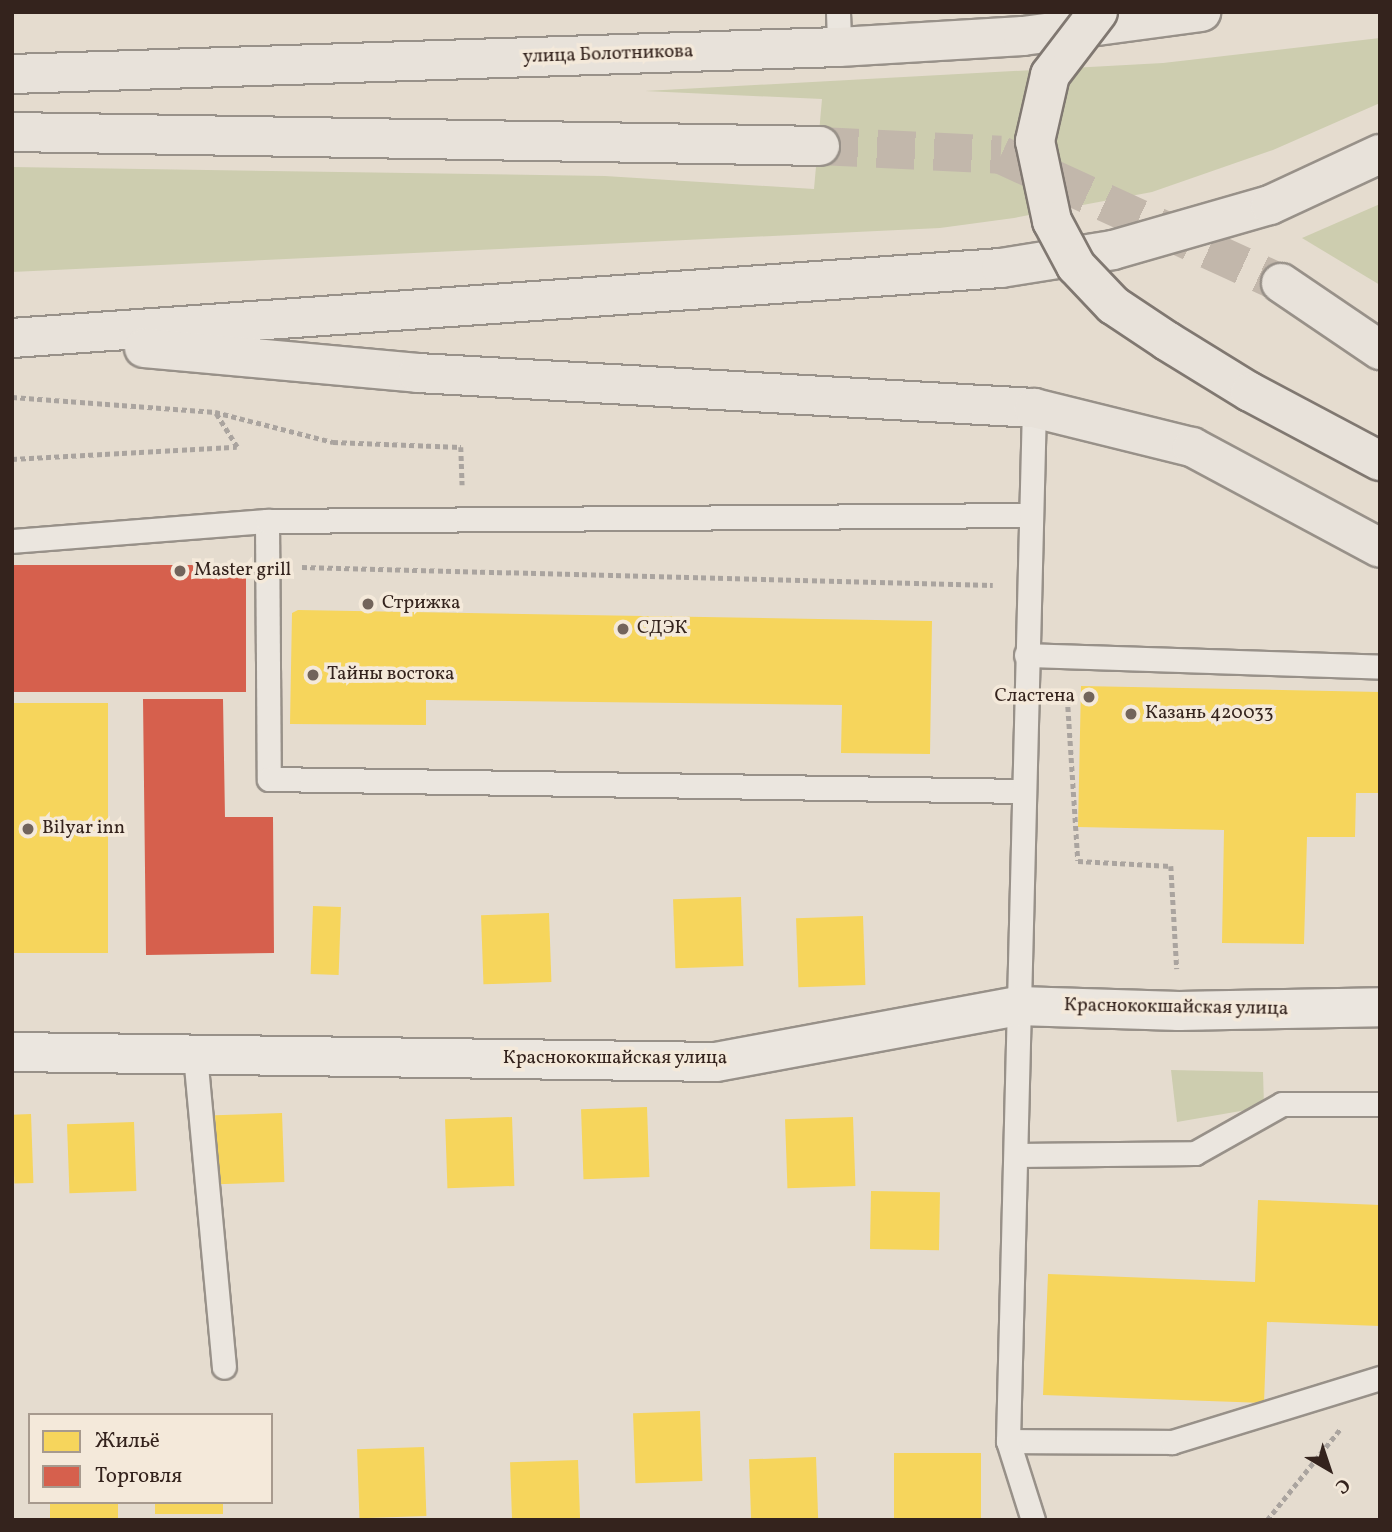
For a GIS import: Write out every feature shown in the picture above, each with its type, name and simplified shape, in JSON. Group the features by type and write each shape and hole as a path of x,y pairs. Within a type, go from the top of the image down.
{"main road":[{"path":"1098,12 1050,75 1035,141 1052,221 1076,266 1113,305 1167,341 1250,392 1380,461"},
{"name":"улица Болотникова","path":"12,74 839,30 1023,36 1201,12"},
{"path":"12,132 820,146"},
{"path":"22,338 1001,268 1113,250 1270,205 1380,154"},
{"path":"1281,283 1380,350"},
{"path":"22,338 418,373 1034,408 1192,447 1380,548"}],"street":[{"name":"Краснококшайская улица","path":"12,1052 716,1062 1018,1006 1179,1012 1380,1007"}],"lane":[{"path":"1033,1520 1008,1441 1022,791 1034,408"},
{"path":"12,541 267,521 1030,515"},
{"path":"267,521 269,779 1022,791"},
{"path":"1026,655 1380,667"},
{"path":"195,1055 224,1367"},
{"path":"1016,1154 1195,1153 1282,1104 1380,1104"},
{"path":"1008,1441 1172,1442 1380,1378"}],"path":[{"path":"12,397 215,412 332,442 461,447 463,494"},
{"path":"12,458 237,447 215,412"},
{"path":"267,566 1029,586"},
{"path":"1065,657 1078,861 1171,866 1179,1012"},
{"path":"1267,1520 1345,1423"}],"green space":[{"path":"1380,38 1380,103 1273,150 1152,192 1014,218 940,228 12,272 12,167 605,176 814,189 822,99 645,91 1163,63"},
{"path":"1380,204 1380,285 1302,238"},
{"path":"1171,1070 1263,1072 1264,1107 1177,1122"}],"building: Жильё":[{"path":"298,610 932,621 930,754 841,753 842,705 426,700 426,725 290,724 292,613"},
{"path":"1081,686 1380,692 1380,793 1356,793 1355,837 1307,837 1304,944 1222,943 1224,830 1078,827"},
{"path":"12,703 108,703 108,953 12,953"},
{"path":"741,897 743,966 675,968 673,899"},
{"path":"313,906 341,907 339,975 311,974"},
{"path":"549,913 551,982 483,984 481,915"},
{"path":"863,916 865,985 798,987 796,918"},
{"path":"647,1107 649,1177 583,1179 581,1109"},
{"path":"282,1113 284,1182 217,1184 215,1115"},
{"path":"31,1114 33,1183 14,1184 12,1115"},
{"path":"512,1117 514,1186 447,1188 445,1119"},
{"path":"853,1117 855,1186 787,1188 785,1119"},
{"path":"134,1122 136,1191 69,1193 67,1124"},
{"path":"871,1191 940,1192 939,1250 870,1249"},
{"path":"1258,1200 1380,1205 1380,1326 1267,1322 1264,1403 1043,1395 1048,1274 1255,1282"},
{"path":"700,1411 702,1481 635,1483 633,1413"},
{"path":"424,1447 426,1516 359,1518 357,1449"},
{"path":"894,1453 981,1453 981,1520 894,1520"},
{"path":"816,1457 818,1520 751,1520 749,1459"},
{"path":"578,1460 580,1520 512,1520 510,1462"},
{"path":"50,1504 118,1504 118,1519 50,1519"},
{"path":"155,1504 223,1504 223,1514 155,1514"}],"building: Торговля":[{"path":"12,565 246,565 246,692 12,692"},
{"path":"143,699 223,699 225,817 273,817 274,953 146,955"}],"tunnel":[{"path":"820,146 1001,155 1281,283"}],"place":[{"name":"Master grill","path":"180,571"},
{"name":"Стрижка","path":"368,604"},
{"name":"СДЭК","path":"623,629"},
{"name":"Тайны востока","path":"313,675"},
{"name":"Сластена","path":"1089,697"},
{"name":"Казань 420033","path":"1131,714"},
{"name":"Bilyar inn","path":"28,829"}]}
